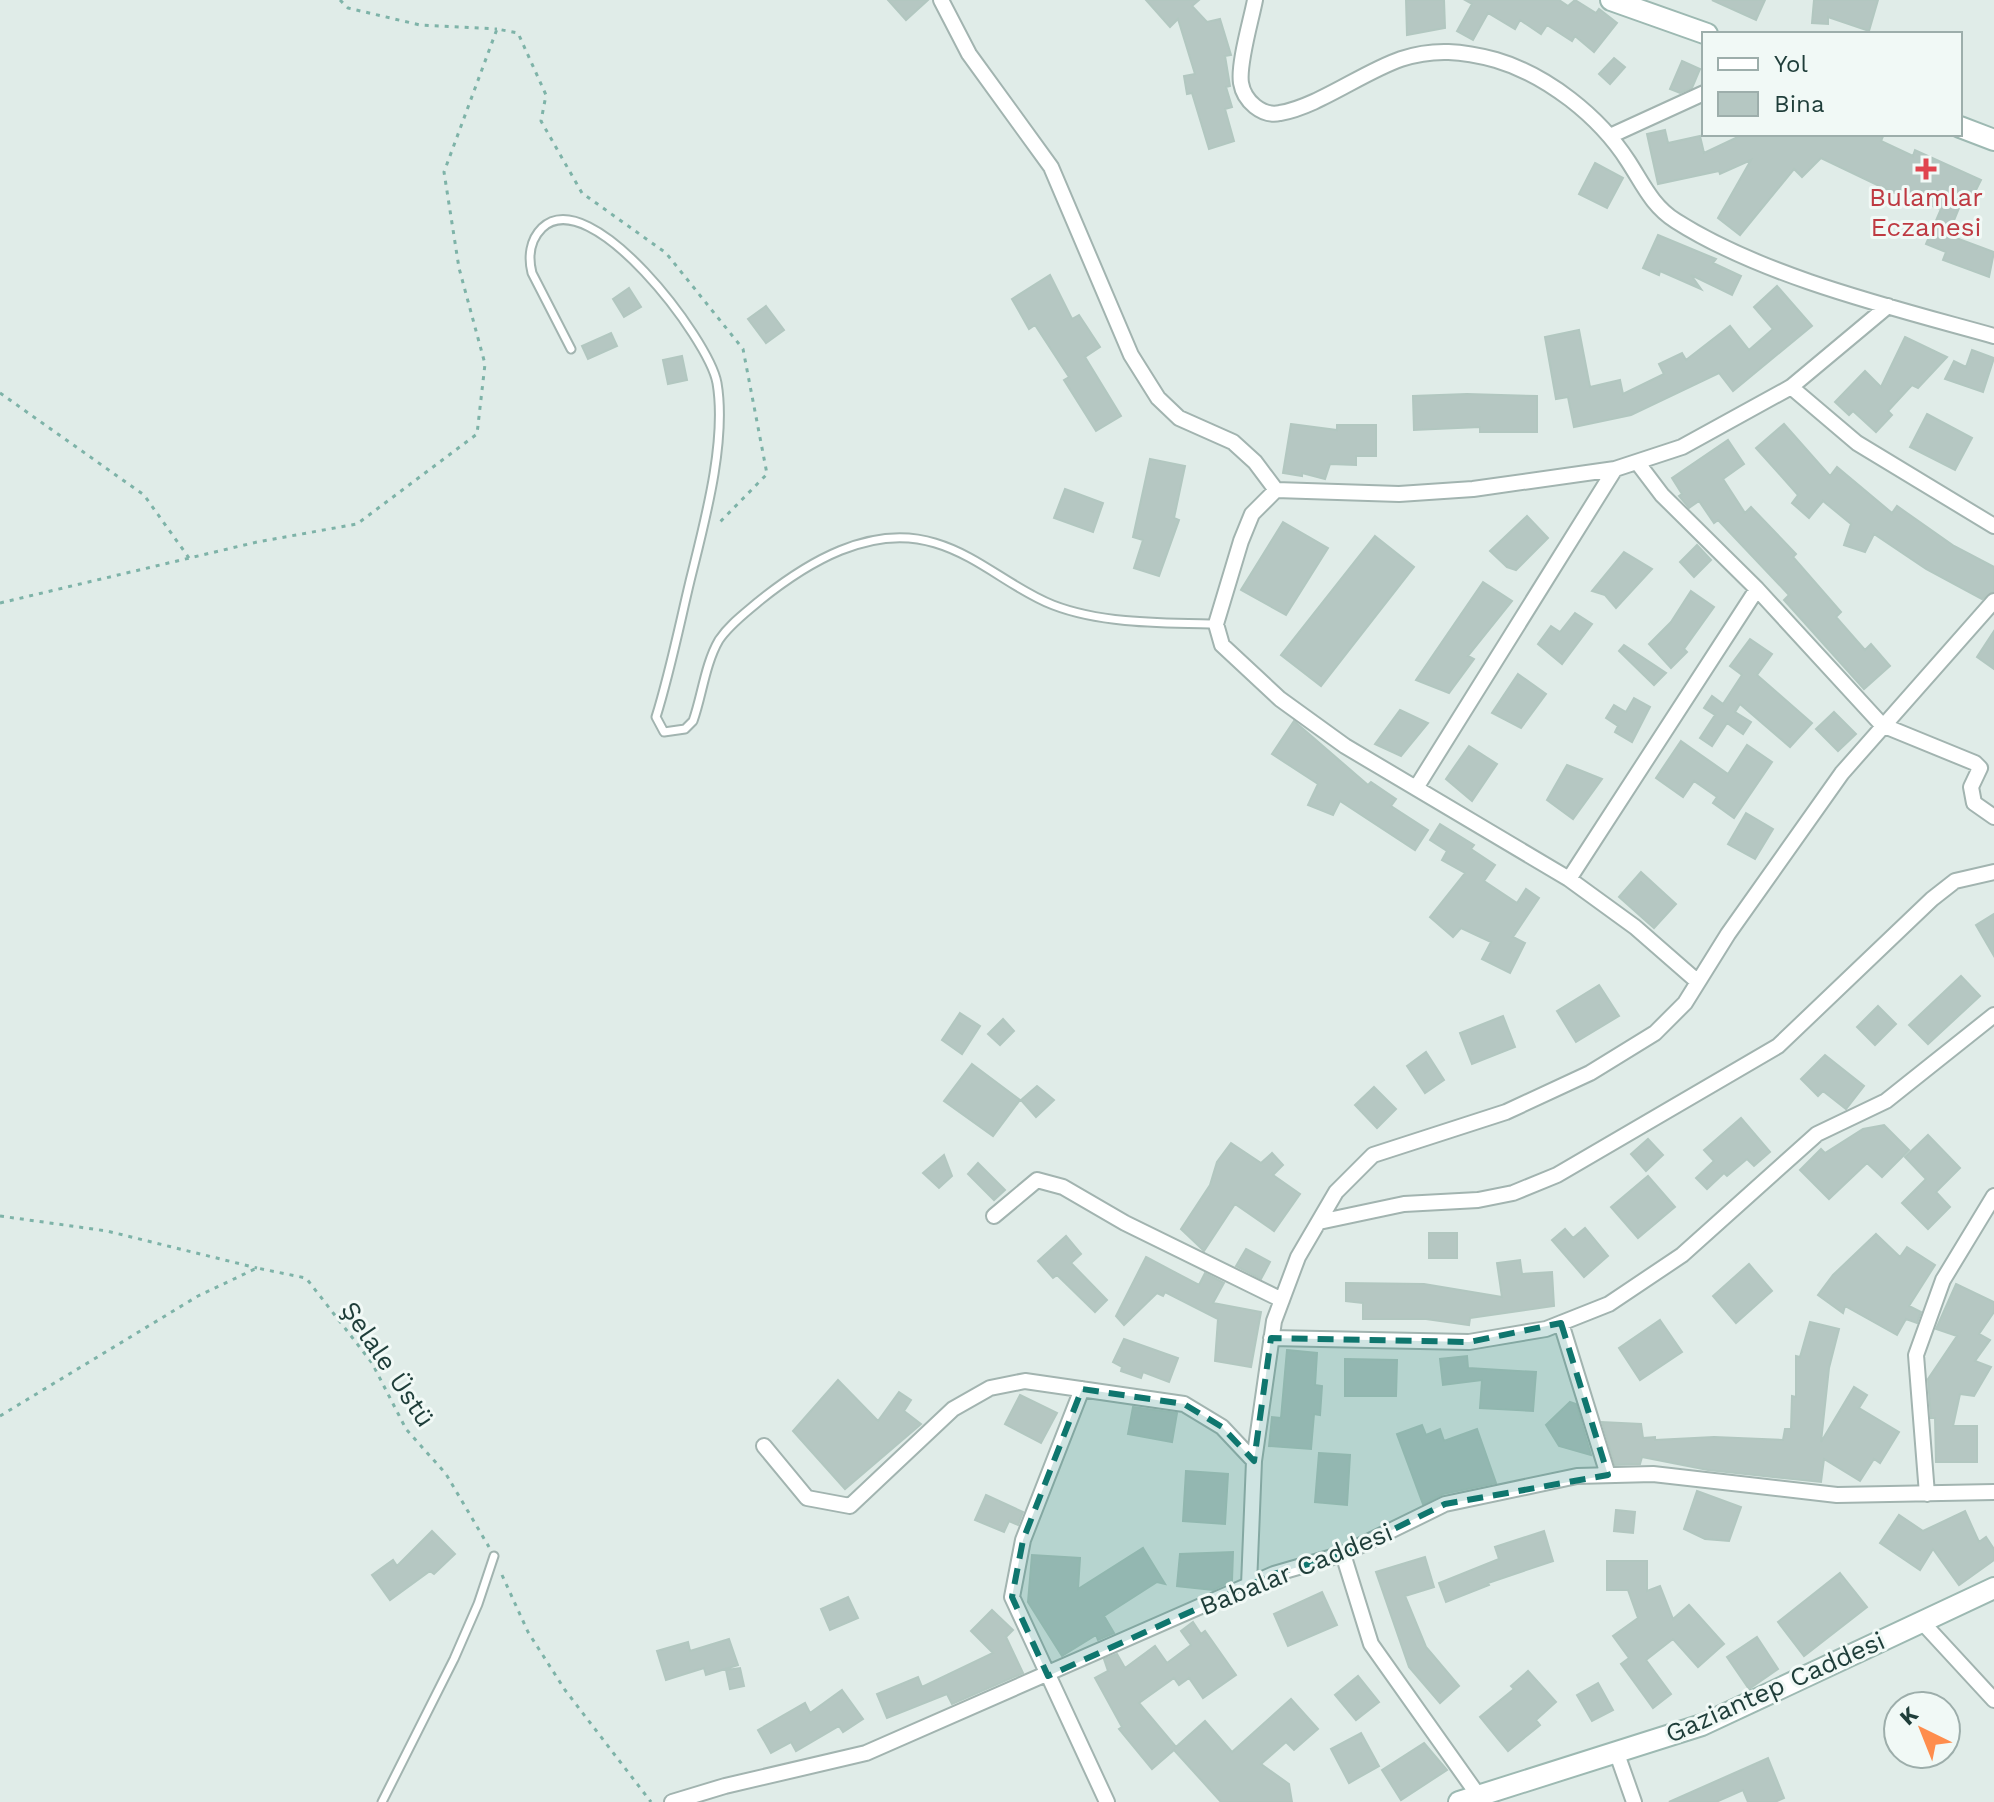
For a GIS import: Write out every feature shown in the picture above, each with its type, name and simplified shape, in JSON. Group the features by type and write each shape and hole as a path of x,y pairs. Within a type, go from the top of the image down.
{"main road":[{"path":"1611,0 1702,32"},
{"path":"1962,128 1994,140"},
{"name":"Gaziantep Caddesi","path":"1469,1798 1702,1725 1994,1588"}],"street":[{"path":"941,0 969,54 1051,167 1131,355 1158,398 1179,418 1233,442 1255,462 1276,490"},
{"path":"1255,0 1241,82 1248,100 1271,114 1296,108 1401,59 1437,51 1466,52 1516,67 1578,106 1610,136 1649,198 1674,220 1766,264 1888,306 1994,336"},
{"path":"1610,136 1702,94"},
{"path":"1698,982 1635,927 1569,879 1345,746 1280,699 1222,645 1216,624 1252,514 1276,490 1399,494 1473,489 1615,469 1682,447 1791,387 1888,306"},
{"path":"1791,387 1857,443 1994,526"},
{"path":"1637,462 1662,495 1757,589 1882,725 1975,763 1980,768 1971,787 1974,803 1994,817"},
{"path":"1416,788 1615,469"},
{"path":"1569,879 1757,589"},
{"path":"1249,1585 1254,1461 1271,1338 1298,1257 1336,1192 1373,1155 1506,1112 1590,1073 1655,1033 1685,1003 1842,773 1993,605"},
{"path":"1319,1222 1404,1204 1478,1200 1513,1193 1557,1175 1778,1046 1943,890 1955,881 1994,872"},
{"path":"1271,1338 1469,1342 1561,1323 1609,1304 1682,1255 1817,1134 1886,1101 1994,1015"},
{"path":"994,1216 1037,1180 1063,1187 1125,1223 1282,1300"},
{"path":"1927,1494 1916,1355 1943,1280 1994,1196"},
{"path":"1561,1323 1608,1475"},
{"path":"764,1446 807,1498 850,1506 953,1409 990,1388 1025,1381 1184,1404 1222,1427 1254,1461"},
{"path":"1082,1389 1023,1540 1012,1597 1107,1802"},
{"name":"Babalar Caddesi","path":"672,1802 725,1786 866,1753 1048,1676 1249,1585 1343,1554 1445,1504 1577,1476 1653,1474 1837,1495 1994,1492"},
{"path":"1343,1554 1371,1644 1469,1798"},
{"path":"1922,1622 1994,1700"},
{"path":"1616,1751 1634,1802"}],"lane":[{"path":"571,349 532,273 529,260 539,231 560,218 575,220 612,241 652,279 677,308 709,361 717,382 717,423 702,540 656,717 664,732 675,734 693,721 718,643 728,629 808,566 840,550 869,542 896,538 934,542 982,564 1053,605 1077,612 1216,624"},
{"path":"382,1802 454,1659 478,1604 494,1556"}],"path":[{"path":"340,0 348,8 420,25 518,33 546,95 541,121 582,193 666,253 743,349 767,474 702,540"},
{"path":"0,603 189,558 357,524 477,434 485,364 459,268 444,172 497,29"},
{"path":"0,393 144,495 189,558"},
{"name":"Şelale Üstü","path":"0,1216 107,1231 306,1278 372,1363 406,1429 446,1474 494,1556 535,1644 565,1690 651,1802"},
{"path":"0,1416 198,1296 257,1268"}],"highlighted area":[{"path":"1561,1323 1608,1475 1445,1504 1343,1554 1274,1574 1048,1676 1012,1597 1023,1540 1082,1389 1184,1404 1222,1427 1254,1461 1271,1338 1469,1342"}],"building":[{"path":"888,0 928,0 906,20"},
{"path":"1146,0 1199,0 1192,6 1207,22 1220,19 1231,55 1225,56 1230,86 1226,87 1232,107 1225,109 1234,141 1209,149 1192,93 1187,94 1184,76 1195,74 1178,19 1170,27"},
{"path":"1406,0 1444,0 1445,28 1407,35"},
{"path":"1465,0 1559,0 1568,6 1575,0 1596,13 1599,9 1617,23 1594,52 1575,36 1572,41 1547,25 1541,34 1520,20 1515,29 1488,13 1473,40 1457,31 1472,4"},
{"path":"1712,0 1765,0 1756,20"},
{"path":"1814,0 1878,0 1869,31 1828,17 1828,24 1812,23"},
{"path":"1614,58 1625,67 1610,84 1599,74"},
{"path":"1682,61 1700,69 1692,88 1680,93 1670,89"},
{"path":"1665,130 1668,143 1700,136 1704,153 1740,136 1883,136 1881,141 1913,156 1915,150 1981,180 1968,206 1961,203 1948,235 1994,252 1989,277 1943,260 1946,252 1926,244 1941,209 1892,192 1821,158 1802,177 1794,169 1740,235 1718,218 1751,160 1720,174 1719,171 1658,184 1647,134"},
{"path":"1595,163 1623,178 1607,208 1579,194"},
{"path":"1658,235 1716,259 1713,263 1741,276 1732,295 1691,275 1701,289 1660,271 1659,275 1643,268"},
{"path":"1050,275 1072,319 1079,315 1100,347 1085,357 1121,416 1096,431 1064,380 1069,377 1035,325 1029,329 1012,299"},
{"path":"1777,286 1812,326 1733,391 1719,373 1631,415 1574,427 1568,397 1556,399 1545,337 1579,330 1590,387 1620,380 1623,394 1664,374 1659,364 1682,353 1686,360 1730,326 1749,350 1773,329 1754,307"},
{"path":"629,288 641,307 624,317 613,299"},
{"path":"766,306 784,330 766,343 748,319"},
{"path":"611,333 617,346 588,359 582,346"},
{"path":"1905,337 1947,357 1918,388 1912,385 1888,411 1892,415 1876,432 1853,411 1849,415 1835,402 1865,371 1881,387"},
{"path":"1972,350 1994,358 1983,392 1945,379 1954,361 1966,367"},
{"path":"682,356 687,380 668,384 663,360"},
{"path":"1413,396 1537,396 1537,432 1480,432 1480,427 1414,430"},
{"path":"1927,414 1972,438 1955,470 1910,447"},
{"path":"1291,424 1337,430 1337,425 1376,425 1376,456 1356,456 1356,465 1330,464 1325,479 1302,473 1302,476 1283,473"},
{"path":"1784,424 1830,476 1837,467 1892,513 1897,506 1954,546 1994,567 1994,591 1982,599 1926,569 1874,534 1865,552 1844,545 1851,524 1823,501 1809,518 1792,503 1798,495 1756,448"},
{"path":"1728,440 1744,464 1723,479 1745,513 1751,507 1796,554 1793,557 1841,612 1836,617 1865,650 1871,644 1890,666 1864,689 1784,600 1789,595 1718,520 1714,523 1699,501 1689,508 1679,496 1682,494 1672,478"},
{"path":"1150,459 1185,466 1174,518 1179,520 1159,576 1134,568 1143,540 1133,537"},
{"path":"1065,489 1103,503 1093,532 1054,518"},
{"path":"1527,516 1548,538 1516,570 1507,567 1490,551"},
{"path":"1283,522 1328,548 1286,615 1241,590"},
{"path":"1375,536 1414,567 1321,686 1281,655"},
{"path":"1697,545 1711,560 1694,577 1680,562"},
{"path":"1624,552 1652,569 1616,608 1605,595 1592,591"},
{"path":"1483,582 1512,601 1468,656 1474,659 1449,693 1416,680"},
{"path":"1691,591 1714,607 1684,649 1687,652 1671,668 1649,644 1671,622"},
{"path":"1575,613 1592,624 1562,664 1538,644 1551,626 1560,632"},
{"path":"1994,631 1994,669 1977,657"},
{"path":"1750,639 1772,654 1757,675 1812,723 1790,747 1740,704 1735,712 1751,722 1743,734 1727,723 1712,746 1700,738 1715,715 1704,708 1712,696 1723,704 1742,675 1730,666"},
{"path":"1624,645 1666,673 1654,685 1619,651"},
{"path":"1518,674 1546,694 1521,728 1492,713"},
{"path":"1634,698 1650,707 1632,742 1615,732 1618,726 1606,718 1614,705 1626,712"},
{"path":"1400,710 1428,723 1401,756 1375,744"},
{"path":"1834,712 1856,734 1838,751 1816,729"},
{"path":"1294,721 1368,785 1371,782 1396,799 1391,806 1428,830 1415,850 1340,801 1333,815 1308,805 1318,784 1272,754"},
{"path":"1681,741 1728,774 1747,745 1772,762 1734,818 1713,803 1717,797 1694,781 1683,797 1656,778"},
{"path":"1469,746 1497,764 1472,801 1446,779"},
{"path":"1567,765 1602,779 1573,819 1547,800"},
{"path":"1746,813 1773,829 1755,859 1728,844"},
{"path":"1440,824 1474,845 1471,849 1495,865 1484,881 1517,903 1526,889 1539,898 1513,937 1525,943 1510,973 1482,959 1491,942 1461,928 1453,937 1430,917 1465,873 1442,860 1447,851 1430,840"},
{"path":"1641,872 1676,904 1654,928 1619,897"},
{"path":"1994,914 1994,956 1976,925"},
{"path":"1961,976 1980,996 1928,1044 1909,1025"},
{"path":"1599,985 1619,1016 1576,1042 1557,1011"},
{"path":"1878,1006 1896,1024 1875,1045 1857,1027"},
{"path":"960,1013 980,1026 962,1054 942,1040"},
{"path":"1503,1016 1515,1047 1472,1064 1460,1033"},
{"path":"1003,1019 1014,1031 1000,1045 988,1034"},
{"path":"1426,1052 1444,1080 1425,1093 1407,1066"},
{"path":"1825,1055 1864,1086 1846,1109 1823,1091 1818,1096 1801,1079"},
{"path":"972,1064 1020,1100 993,1136 944,1101"},
{"path":"1037,1086 1054,1100 1036,1117 1021,1100"},
{"path":"1374,1087 1396,1109 1377,1128 1355,1105"},
{"path":"1741,1118 1770,1152 1754,1166 1747,1159 1727,1176 1724,1173 1707,1189 1696,1178 1714,1161 1704,1150"},
{"path":"1884,1125 1909,1150 1882,1177 1867,1163 1829,1199 1800,1170 1821,1149 1825,1153 1863,1129"},
{"path":"1928,1135 1960,1168 1936,1192 1950,1207 1928,1229 1902,1203 1926,1179 1905,1157"},
{"path":"1648,1139 1663,1155 1646,1171 1631,1154"},
{"path":"1231,1143 1261,1163 1272,1153 1283,1165 1273,1175 1300,1194 1274,1231 1235,1204 1204,1251 1181,1229 1210,1185 1217,1162"},
{"path":"944,1155 952,1176 939,1188 923,1173"},
{"path":"978,1163 1005,1190 994,1200 968,1174"},
{"path":"1648,1176 1675,1207 1638,1238 1611,1207"},
{"path":"1585,1228 1608,1256 1584,1277 1552,1240 1565,1229 1573,1238"},
{"path":"1429,1233 1457,1233 1457,1258 1429,1258"},
{"path":"1876,1234 1900,1257 1907,1247 1935,1265 1909,1306 1921,1312 1917,1323 1906,1319 1897,1335 1845,1306 1843,1313 1818,1295 1833,1275"},
{"path":"1066,1236 1081,1254 1071,1263 1107,1300 1095,1312 1057,1275 1053,1278 1038,1261"},
{"path":"1246,1249 1270,1262 1261,1279 1236,1266"},
{"path":"1146,1257 1199,1285 1205,1273 1224,1283 1213,1303 1261,1312 1251,1367 1215,1361 1218,1319 1165,1292 1163,1296 1157,1293 1124,1325 1116,1316"},
{"path":"1520,1260 1522,1274 1552,1272 1554,1306 1470,1318 1469,1325 1426,1319 1363,1319 1363,1303 1346,1301 1346,1283 1424,1284 1502,1297 1497,1263"},
{"path":"1749,1264 1772,1291 1736,1323 1713,1296"},
{"path":"1956,1284 1994,1302 1994,1312 1979,1334 1990,1340 1975,1361 1991,1367 1974,1396 1960,1394 1953,1426 1977,1426 1977,1462 1936,1462 1935,1418 1931,1418 1928,1379 1957,1336 1936,1329"},
{"path":"1660,1320 1682,1352 1640,1380 1619,1348"},
{"path":"1810,1322 1839,1329 1829,1368 1821,1442 1854,1387 1867,1395 1859,1408 1899,1432 1880,1463 1874,1459 1860,1481 1824,1459 1821,1482 1708,1470 1642,1457 1640,1464 1615,1465 1602,1422 1641,1424 1643,1438 1655,1437 1655,1440 1714,1437 1783,1440 1785,1429 1791,1429 1792,1396 1796,1397 1796,1356 1800,1357"},
{"path":"1124,1339 1178,1358 1169,1382 1143,1372 1141,1378 1121,1371 1122,1367 1113,1362"},
{"path":"1287,1350 1317,1353 1315,1385 1322,1386 1320,1415 1314,1414 1311,1449 1269,1446 1272,1417 1281,1418"},
{"path":"1467,1356 1468,1368 1536,1372 1533,1411 1480,1408 1482,1380 1443,1385 1440,1359"},
{"path":"1345,1359 1397,1360 1396,1396 1345,1396"},
{"path":"838,1380 878,1421 899,1392 911,1400 904,1411 921,1424 845,1489 793,1431"},
{"path":"1020,1395 1057,1413 1041,1443 1005,1424"},
{"path":"1570,1402 1576,1404 1591,1455 1559,1446 1546,1425"},
{"path":"1133,1407 1177,1413 1172,1442 1128,1434"},
{"path":"1422,1425 1426,1435 1440,1429 1444,1441 1477,1429 1496,1483 1443,1494 1423,1504 1397,1434"},
{"path":"1319,1453 1350,1455 1347,1505 1315,1502"},
{"path":"1186,1471 1228,1474 1225,1524 1183,1521"},
{"path":"1697,1491 1741,1507 1729,1541 1705,1539 1684,1529"},
{"path":"986,1495 1023,1512 1018,1525 1009,1521 1004,1532 975,1520"},
{"path":"1616,1510 1635,1512 1633,1533 1614,1531"},
{"path":"1965,1511 1979,1542 1986,1537 1994,1549 1994,1560 1959,1585 1933,1549 1920,1570 1880,1543 1899,1515 1923,1531"},
{"path":"432,1531 455,1554 434,1574 430,1571 390,1600 372,1575 393,1560 397,1566"},
{"path":"1544,1531 1553,1561 1488,1583 1446,1602 1439,1583 1499,1559 1495,1547"},
{"path":"1143,1548 1165,1584 1157,1582 1104,1616 1114,1633 1098,1640 1096,1635 1062,1656 1028,1602 1032,1555 1080,1558 1078,1589"},
{"path":"1233,1552 1232,1581 1213,1590 1177,1586 1180,1554"},
{"path":"1425,1557 1434,1587 1405,1596 1426,1647 1459,1686 1440,1703 1409,1667 1376,1572"},
{"path":"1607,1561 1647,1561 1647,1591 1660,1586 1673,1619 1689,1605 1724,1644 1698,1667 1673,1639 1646,1660 1671,1694 1653,1708 1621,1664 1629,1658 1613,1636 1638,1618 1628,1590 1607,1590"},
{"path":"1840,1573 1867,1607 1804,1656 1778,1622"},
{"path":"1322,1592 1337,1625 1288,1646 1274,1614"},
{"path":"848,1597 858,1618 830,1630 821,1609"},
{"path":"992,1610 1013,1630 1006,1637 1023,1673 952,1704 947,1694 887,1718 877,1694 918,1677 922,1687 993,1653 971,1631"},
{"path":"1193,1622 1201,1634 1205,1631 1236,1675 1203,1698 1189,1678 1179,1685 1174,1678 1139,1703 1176,1747 1205,1721 1232,1752 1291,1699 1318,1729 1294,1750 1286,1742 1261,1764 1289,1784 1292,1802 1221,1802 1174,1750 1152,1769 1119,1729 1122,1727 1095,1678 1108,1671 1104,1659 1117,1654 1125,1668 1155,1646 1167,1663 1191,1645 1181,1631"},
{"path":"1757,1637 1778,1669 1749,1689 1727,1657"},
{"path":"729,1639 738,1665 706,1675 704,1668 666,1680 657,1651 688,1642 690,1651"},
{"path":"740,1668 744,1686 730,1689 726,1670"},
{"path":"1528,1671 1556,1702 1536,1720 1540,1725 1508,1751 1480,1717 1514,1689 1511,1686"},
{"path":"1358,1676 1379,1702 1356,1720 1335,1695"},
{"path":"1598,1683 1613,1710 1592,1721 1577,1695"},
{"path":"842,1690 863,1719 843,1732 839,1726 796,1751 791,1742 771,1753 758,1730 805,1703 810,1713"},
{"path":"1361,1733 1379,1766 1349,1783 1331,1749"},
{"path":"1424,1743 1447,1770 1401,1800 1382,1770"},
{"path":"1768,1758 1784,1798 1775,1802 1748,1802 1743,1790 1716,1802 1669,1802"}],"place":[{"name":"Bulamlar Eczanesi","path":"1926,169"}]}
